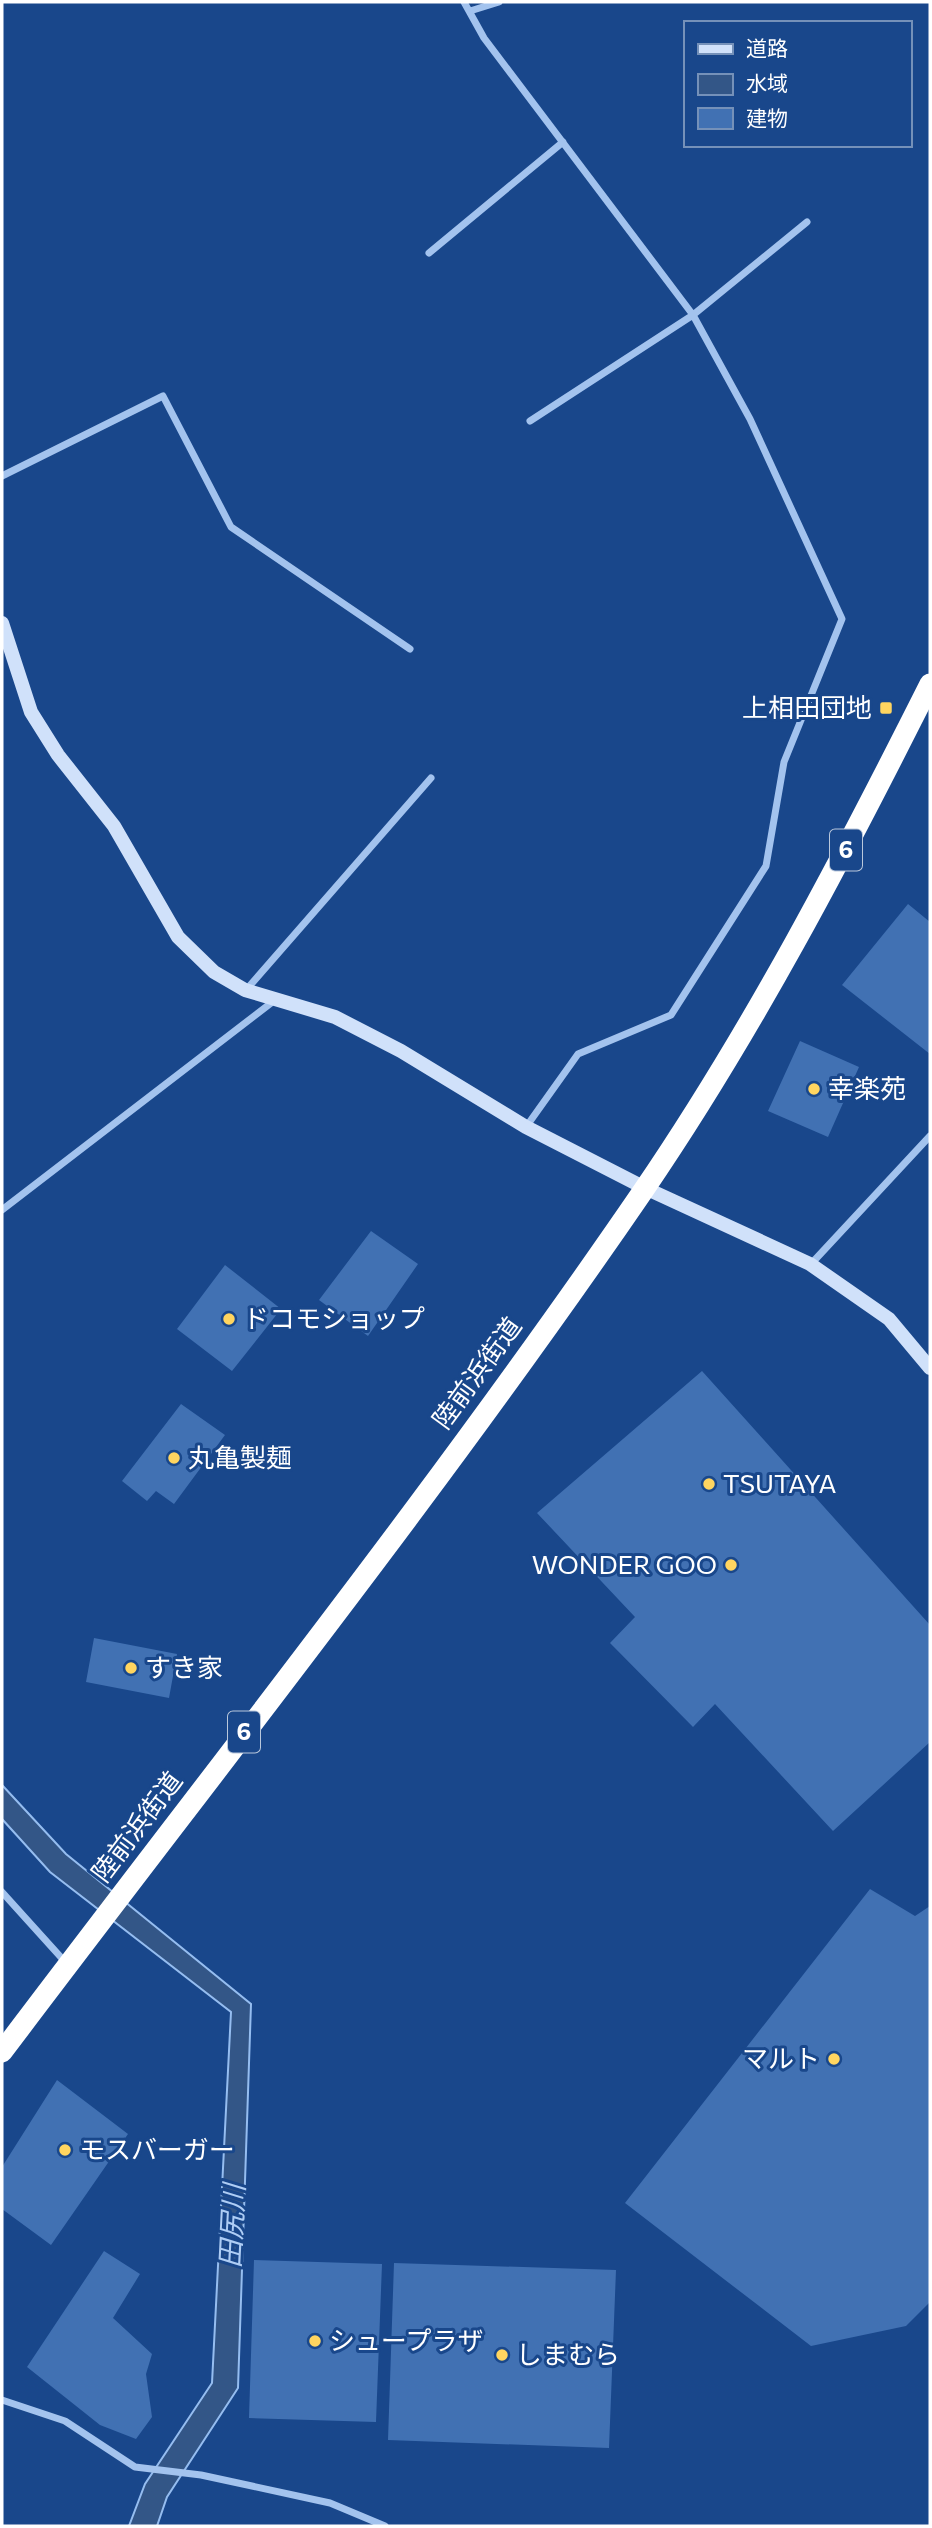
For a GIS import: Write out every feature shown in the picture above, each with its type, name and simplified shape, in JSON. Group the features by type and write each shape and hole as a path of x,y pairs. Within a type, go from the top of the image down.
{"highway":[{"name":"陸前浜街道","path":"2,2052 478,1421 645,1188 754,1012 843,858 930,684"}],"street":[{"path":"464,2 484,38 693,315 750,419 842,619 783,762 766,866 671,1015 578,1054 526,1127"},
{"path":"470,11 499,2"},
{"path":"429,253 563,142"},
{"path":"530,421 693,315 807,222"},
{"path":"2,476 163,396 231,527 410,649"},
{"path":"2,623 31,712 58,755 114,826 178,937 214,972 245,990 346,1023 401,1051 526,1127 645,1188 810,1264 889,1319 930,1368"},
{"path":"245,990 431,778"},
{"path":"2,1210 276,1000"},
{"path":"810,1264 929,1139"},
{"path":"2,1892 67,1965"},
{"path":"2,2400 65,2421 135,2467 201,2475 330,2503 386,2526"}],"water":[{"name":"田尻川","path":"2,1785 66,1854 251,2004 238,2388 167,2497 157,2526 129,2526 145,2484 212,2383 231,2012 50,1872 2,1819"}],"building":[{"path":"908,904 930,922 930,1054 842,985"},
{"name":"幸楽苑","path":"800,1041 859,1067 828,1137 768,1111"},
{"path":"371,1231 418,1264 368,1336 319,1300"},
{"name":"ドコモショップ","path":"225,1265 281,1309 232,1371 177,1329"},
{"name":"WONDER GOO","path":"702,1371 930,1625 930,1742 833,1831 715,1704 693,1727 610,1643 635,1617 537,1513"},
{"name":"丸亀製麺","path":"181,1404 225,1435 174,1504 156,1491 147,1501 122,1481"},
{"name":"すき家","path":"94,1638 177,1654 169,1698 86,1682"},
{"name":"マルト","path":"870,1889 915,1916 930,1906 930,2302 906,2326 811,2346 625,2203"},
{"name":"モスバーガー","path":"57,2080 128,2134 51,2245 2,2209 2,2167"},
{"path":"104,2251 140,2274 113,2318 152,2354 146,2374 152,2417 136,2439 100,2425 27,2367"},
{"name":"シュープラザ","path":"254,2260 382,2264 376,2422 249,2418"},
{"name":"しまむら","path":"394,2263 616,2270 609,2448 388,2440"}],"place":[{"name":"上相田団地","path":"886,708"},
{"name":"幸楽苑","path":"814,1089"},
{"name":"ドコモショップ","path":"229,1319"},
{"name":"丸亀製麺","path":"174,1458"},
{"name":"TSUTAYA","path":"709,1484"},
{"name":"WONDER GOO","path":"731,1565"},
{"name":"すき家","path":"131,1668"},
{"name":"マルト","path":"834,2059"},
{"name":"モスバーガー","path":"65,2150"},
{"name":"シュープラザ","path":"315,2341"},
{"name":"しまむら","path":"502,2355"}]}
